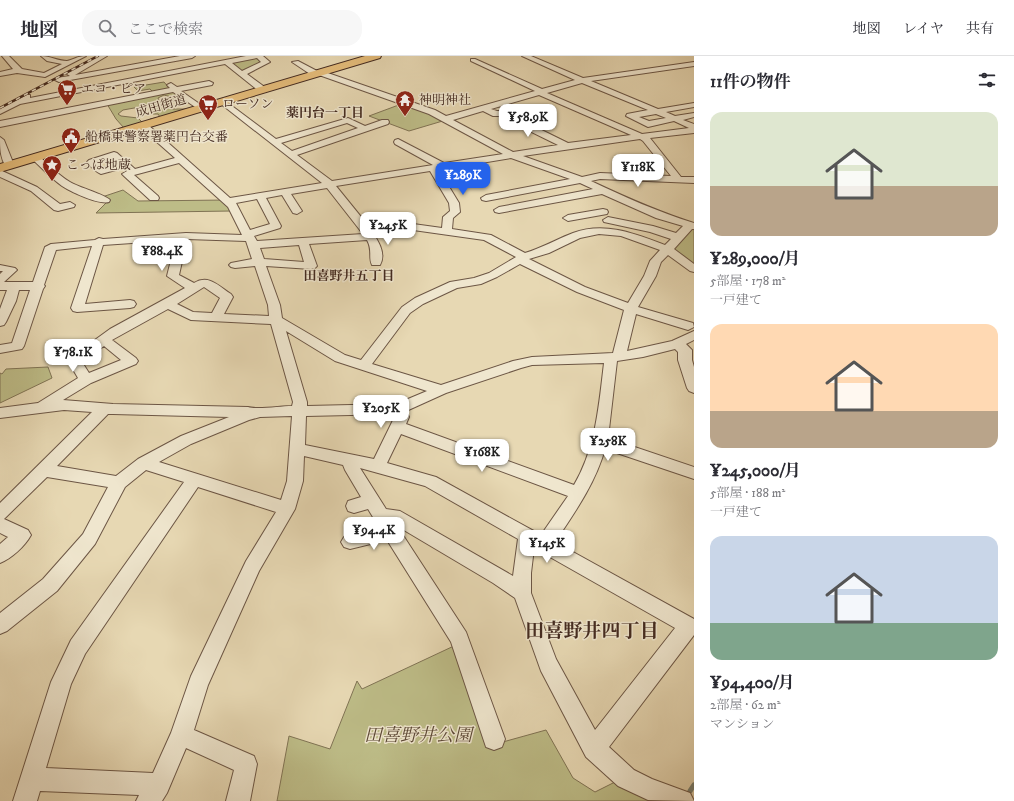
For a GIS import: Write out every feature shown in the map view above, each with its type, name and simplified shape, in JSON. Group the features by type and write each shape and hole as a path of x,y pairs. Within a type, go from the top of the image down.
{"highway":[{"name":"成田街道","path":"3,169 35,157 144,126 376,56"}],"street":[{"path":"5,56 19,70"},
{"path":"47,58 72,56"},
{"path":"0,74 19,70 47,74 83,56"},
{"path":"104,56 56,82 192,56"},
{"path":"147,56 175,90 201,109"},
{"path":"20,102 258,56 266,62 241,74"},
{"path":"525,56 673,118 694,129"},
{"path":"47,58 69,63"},
{"path":"684,58 677,59 692,64"},
{"path":"96,60 104,72"},
{"path":"473,60 646,139 679,180"},
{"path":"226,62 263,90"},
{"path":"296,62 317,74 405,102 446,119 512,155 580,179 601,191 628,203 692,225 656,261 650,276 631,309 615,358 604,425 594,461 583,485 535,540 522,573 522,593 548,664 594,749 626,778 648,789 682,801"},
{"path":"446,119 583,80 692,64"},
{"path":"555,81 565,85"},
{"path":"0,124 209,83"},
{"path":"0,112 42,90"},
{"path":"81,90 90,106"},
{"path":"224,102 329,184 363,226 376,246 376,263"},
{"path":"694,105 630,116 648,124 694,115"},
{"path":"484,109 496,114 500,113 567,146"},
{"path":"470,113 482,119"},
{"path":"274,142 348,120 365,128"},
{"path":"291,154 385,122"},
{"path":"32,779 153,793 181,734 202,673 252,567 287,509 295,481 300,402 276,320 274,305 250,239 229,201 144,126"},
{"path":"229,201 567,146 694,129"},
{"path":"0,140 3,169 58,208 70,205"},
{"path":"398,142 439,168 454,203 455,212 448,217 447,231"},
{"path":"35,157 66,184 92,196 105,200"},
{"path":"154,198 127,174 182,159"},
{"path":"125,165 133,172"},
{"path":"486,198 600,176 694,180"},
{"path":"499,210 601,191"},
{"path":"285,192 297,211"},
{"path":"250,239 276,226 260,196"},
{"path":"364,365 406,310 419,301 454,285 477,281 494,275 508,268 522,258 545,251 577,235 599,231 628,203"},
{"path":"568,218 608,222 652,229 679,238"},
{"path":"608,222 635,237 667,249 694,269"},
{"path":"0,413 64,405 105,408 260,412 398,409 441,390 505,368 532,361 615,358 643,354 677,344 691,331 564,283 487,237 399,225 363,226"},
{"path":"0,349 17,346 51,247 99,242 182,237 303,242 370,237"},
{"path":"182,237 173,276 193,288"},
{"path":"99,242 77,308 130,304"},
{"path":"235,265 259,262 311,266 303,242"},
{"path":"0,280 11,270 3,268"},
{"path":"86,380 75,361 115,332 168,304 204,282 227,297 216,316"},
{"path":"0,286 38,286"},
{"path":"14,286 5,302 0,322 25,321"},
{"path":"168,304 191,316 276,320 340,358 441,390"},
{"path":"39,408 86,380 131,361 104,340"},
{"path":"677,344 685,350 685,360 694,388"},
{"path":"378,466 408,404"},
{"path":"0,514 105,408"},
{"path":"0,625 50,585 89,539 119,483 144,463 186,440 245,416 260,412"},
{"path":"398,427 577,493"},
{"path":"599,441 694,473"},
{"path":"298,448 378,466 430,481 689,626 594,749"},
{"path":"350,460 353,470 381,516 459,638 494,739"},
{"path":"144,463 287,509"},
{"path":"44,470 119,483"},
{"path":"25,801 61,682 78,647 194,480"},
{"path":"354,506 381,516 394,516 499,577 522,593"},
{"path":"350,542 381,516"},
{"path":"0,525 22,535 0,555"},
{"path":"181,734 246,764 238,801"}],"green space":[{"path":"258,57 264,62 242,72 231,63"},
{"path":"164,82 170,89 153,92 150,89 138,91 134,87"},
{"path":"172,91 184,101 178,103 171,97 164,95 158,98 160,103 171,107 169,107 171,109 189,109 151,121 150,119 160,117 158,114 150,114 151,110 155,109 151,105 123,110 118,114 121,116 138,118 143,123 124,128 116,119 107,104 125,102 124,100"},
{"path":"404,103 446,120 409,131 369,116"},
{"path":"123,190 138,201 226,200 232,211 96,213 109,200 102,197"},
{"path":"694,228 694,265 672,249"},
{"path":"48,367 52,378 0,403 0,373 2,374 6,369"},
{"name":"田喜野井公園","path":"456,645 492,745 546,730 573,778 595,792 617,781 666,801 277,801 289,736 330,749 357,681 362,689"}],"waterway":[{"path":"690,791 694,785"}],"railway":[{"path":"0,108 98,56"}],"place":[{"name":"エコ・ピア","path":"67,106"},
{"name":"神明神社","path":"405,117"},
{"name":"ローソン","path":"208,121"},
{"name":"船橋東警察署薬円台交番","path":"71,154"},
{"name":"こっぱ地蔵","path":"52,182"}],"district":[{"name":"薬円台一丁目","path":"325,113"},
{"name":"田喜野井五丁目","path":"349,276"},
{"name":"田喜野井四丁目","path":"592,631"}]}
